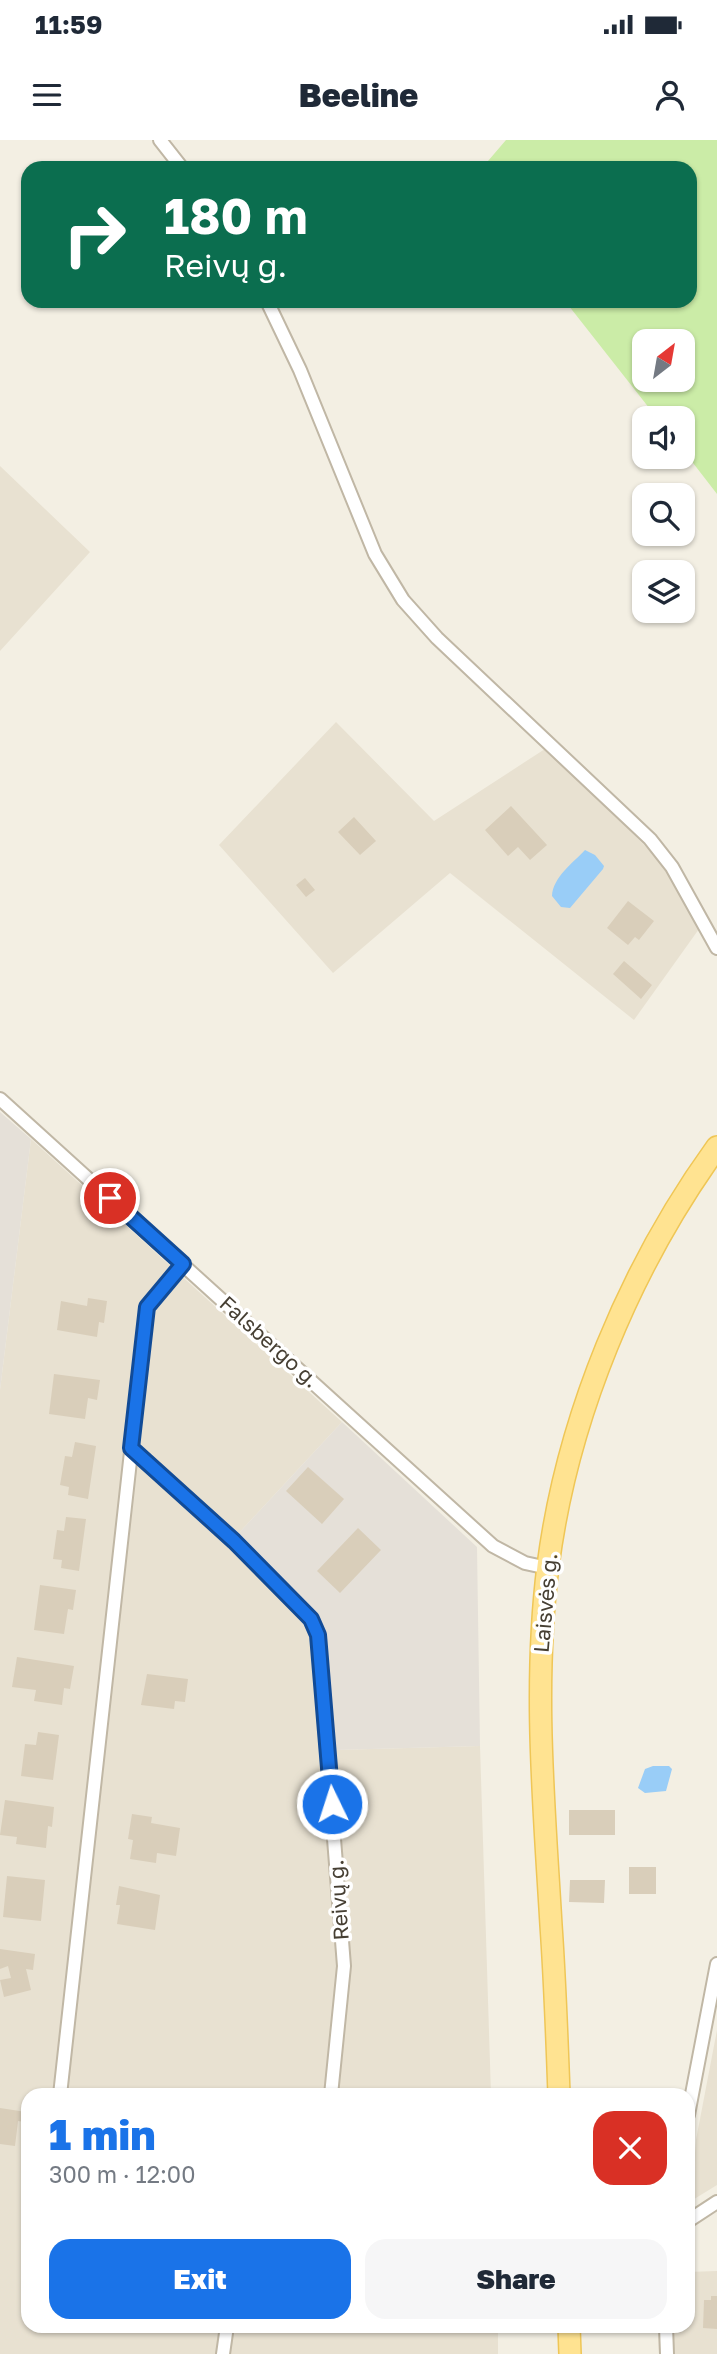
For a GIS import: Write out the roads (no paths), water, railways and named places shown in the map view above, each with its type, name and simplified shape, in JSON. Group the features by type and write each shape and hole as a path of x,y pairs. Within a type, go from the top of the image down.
{"main road":[{"name":"Laisvės g.","path":"559,2088 541,1790 541,1648 548,1568 564,1479 591,1391 614,1332 653,1249 717,1147"},
{"path":"569,2333 570,2354"}],"street":[{"path":"160,140 176,161"},
{"path":"270,308 300,369 375,554 403,600 437,638 650,839 672,867 717,948"},
{"name":"Falsbergo g.","path":"0,1099 493,1546 525,1563 548,1568"},
{"path":"61,2088 147,1307 183,1264"},
{"name":"Reivų g.","path":"131,1448 234,1541 311,1619 318,1635 344,1966 332,2088"},
{"path":"693,2088 717,1964"},
{"path":"695,2216 717,2202"},
{"path":"223,2354 226,2333"},
{"path":"666,2333 667,2354"}],"water":[{"path":"585,850 595,855 604,866 603,869 570,908 561,907 552,896 553,889 564,871"},
{"path":"669,1766 672,1769 666,1791 645,1793 638,1788 645,1769"}]}
